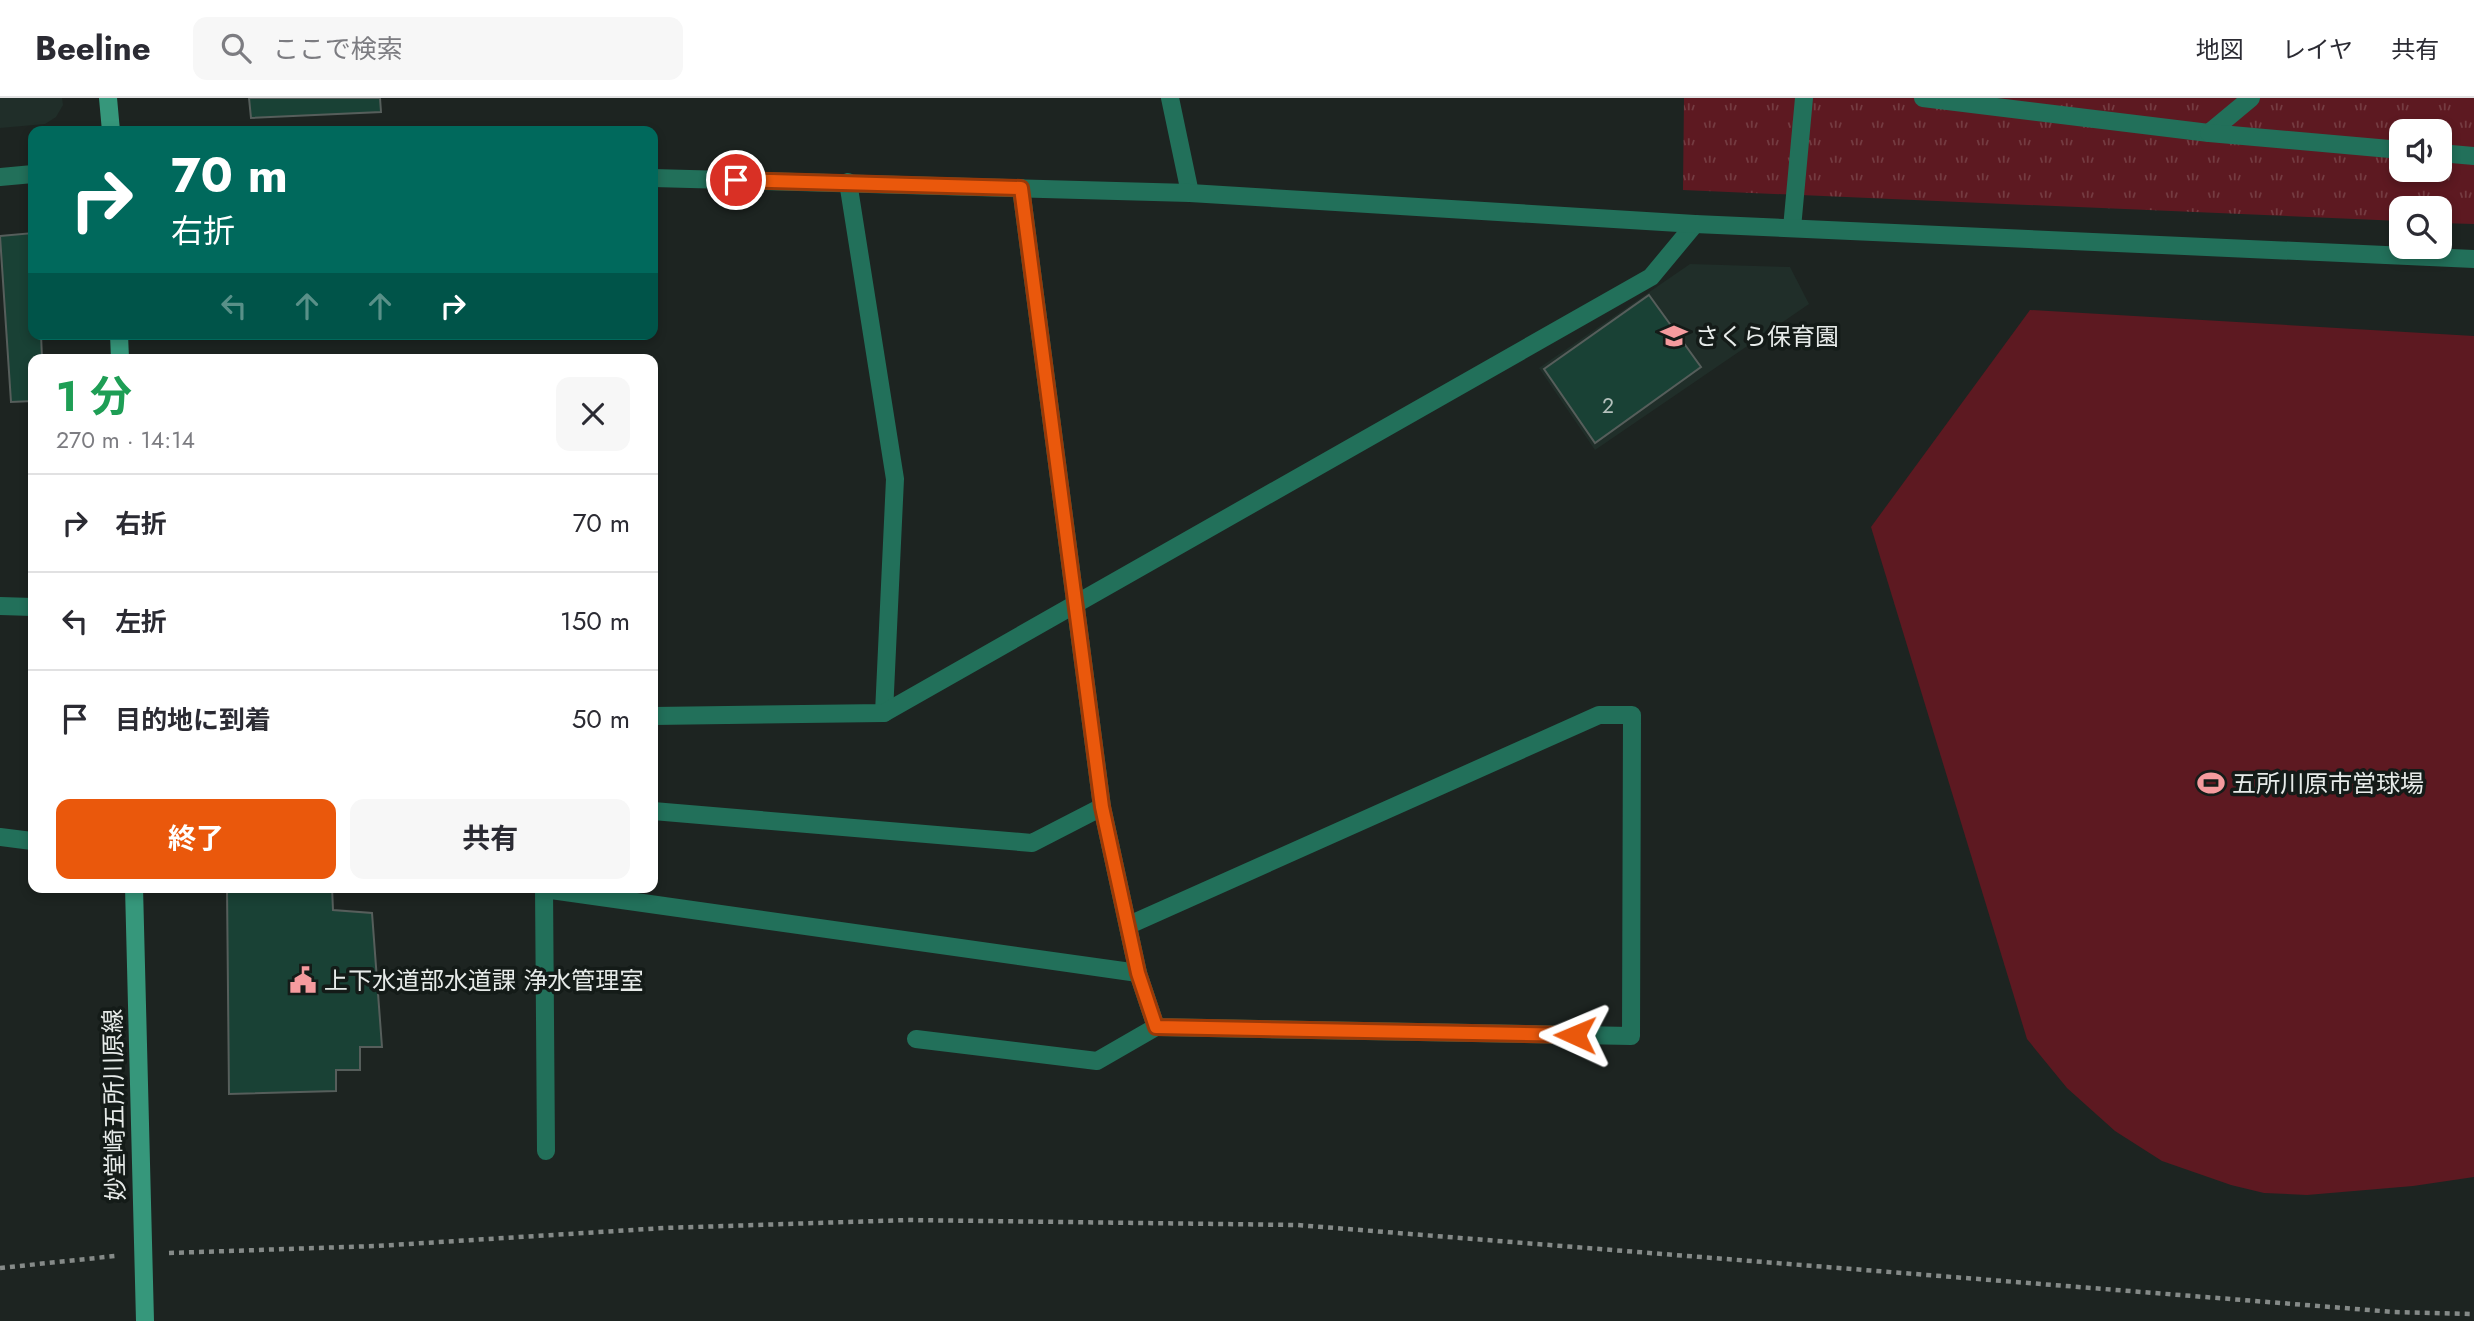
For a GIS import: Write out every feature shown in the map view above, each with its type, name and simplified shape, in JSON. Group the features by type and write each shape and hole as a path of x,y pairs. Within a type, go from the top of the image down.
{"main road":[{"path":"108,98 111,126"},
{"name":"妙堂崎五所川原線","path":"134,893 145,1321"}],"street":[{"path":"1170,98 1190,192"},
{"path":"1792,228 1804,98"},
{"path":"1923,98 2209,133 2389,149"},
{"path":"2209,133 2251,98"},
{"path":"2452,154 2474,156"},
{"path":"0,177 28,174"},
{"path":"658,178 1190,192 1695,224 2474,259"},
{"path":"848,182 895,479 884,713"},
{"path":"1021,188 1102,807 1138,973 1156,1027"},
{"path":"658,716 884,713 1651,277 1695,224"},
{"path":"0,606 28,607"},
{"path":"915,1039 1097,1061 1156,1027 1631,1036 1632,715 1599,715 1129,925"},
{"path":"658,811 1032,843 1102,807"},
{"path":"0,837 28,840"},
{"path":"544,893 545,1151"},
{"path":"579,893 1138,973"}],"path":[{"path":"0,1268 142,1253 376,1247 664,1228 908,1220 1297,1225 2296,1304 2474,1314"}],"shaded area":[{"path":"0,98 62,98 63,105 56,117 45,124 0,128"},
{"name":"さくら保育園","path":"1690,264 1790,267 1809,304 1595,450 1539,368"}],"green space":[{"path":"1684,98 2474,98 2474,224 2452,223 2452,196 2389,196 2389,220 1683,190"},
{"name":"五所川原市営球場","path":"2030,310 2474,336 2474,1177 2413,1186 2307,1195 2264,1193 2231,1185 2162,1161 2115,1131 2067,1088 2027,1039 1871,527"}],"building":[{"path":"249,98 380,98 381,112 251,118"},
{"path":"28,233 28,340 41,340 42,354 28,354 28,401 11,402 0,236"},
{"name":"さくら保育園","path":"1649,295 1701,367 1595,443 1544,369"},
{"name":"上下水道部水道課 浄水管理室","path":"227,893 332,893 333,910 372,913 382,1047 360,1047 360,1070 336,1070 336,1091 229,1094"}],"place":[{"name":"さくら保育園","path":"1674,336"},
{"name":"五所川原市営球場","path":"2211,783"},
{"name":"上下水道部水道課 浄水管理室","path":"303,980"}],"route":[{"path":"736,180 1021,188 1102,807 1138,973 1156,1027 1575,1035"}]}
